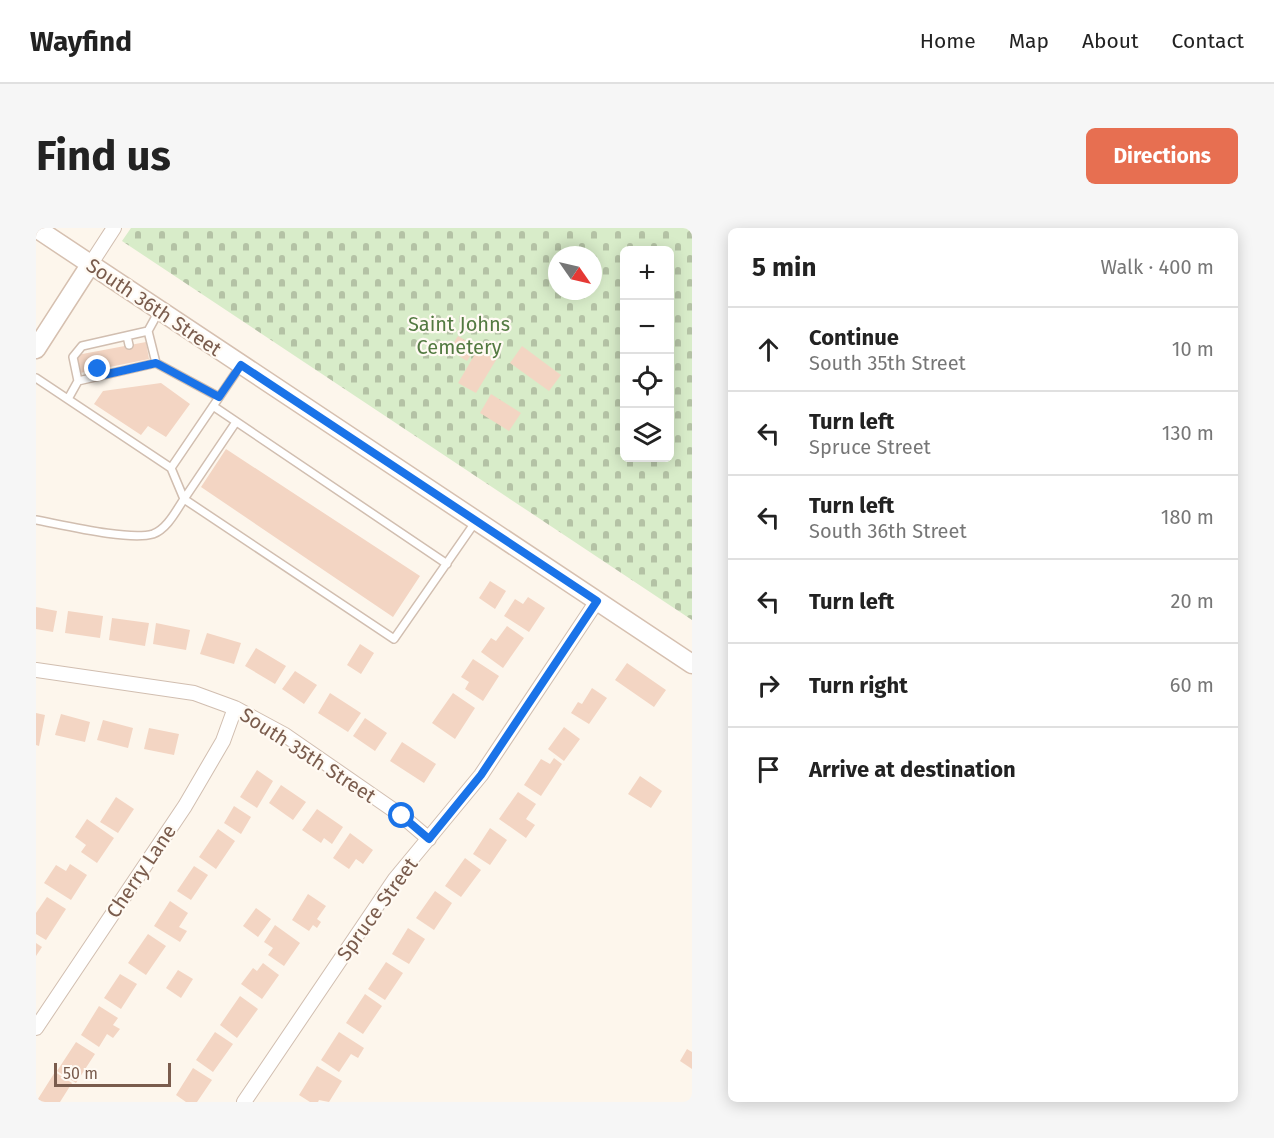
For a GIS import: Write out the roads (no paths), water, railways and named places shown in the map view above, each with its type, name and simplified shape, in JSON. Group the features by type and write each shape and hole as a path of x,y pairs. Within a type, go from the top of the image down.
{"main road":[{"name":"South 36th Street","path":"36,228 692,664"},
{"path":"36,349 90,265"}],"street":[{"path":"90,265 114,228"},
{"name":"Spruce Street","path":"244,1102 395,879 481,775 597,601"},
{"name":"South 35th Street","path":"36,670 194,693 235,708 285,735 402,816 429,839"},
{"name":"Cherry Lane","path":"36,1028 185,806 218,749 235,708"}],"lane":[{"path":"156,363 148,331 159,311"},
{"path":"69,399 78,381 74,357 82,346 148,331"},
{"path":"127,336 129,345"},
{"path":"112,339 113,348"},
{"path":"93,343 95,351"},
{"path":"78,381 99,372 156,363 219,397"},
{"path":"171,468 241,365"},
{"path":"36,378 171,468 184,499 394,639 476,521"},
{"path":"213,406 447,564"},
{"path":"36,520 134,537 155,533 170,520 236,422"}],"park label":[{"name":"Saint Johns Cemetery","path":"459,336"}]}
